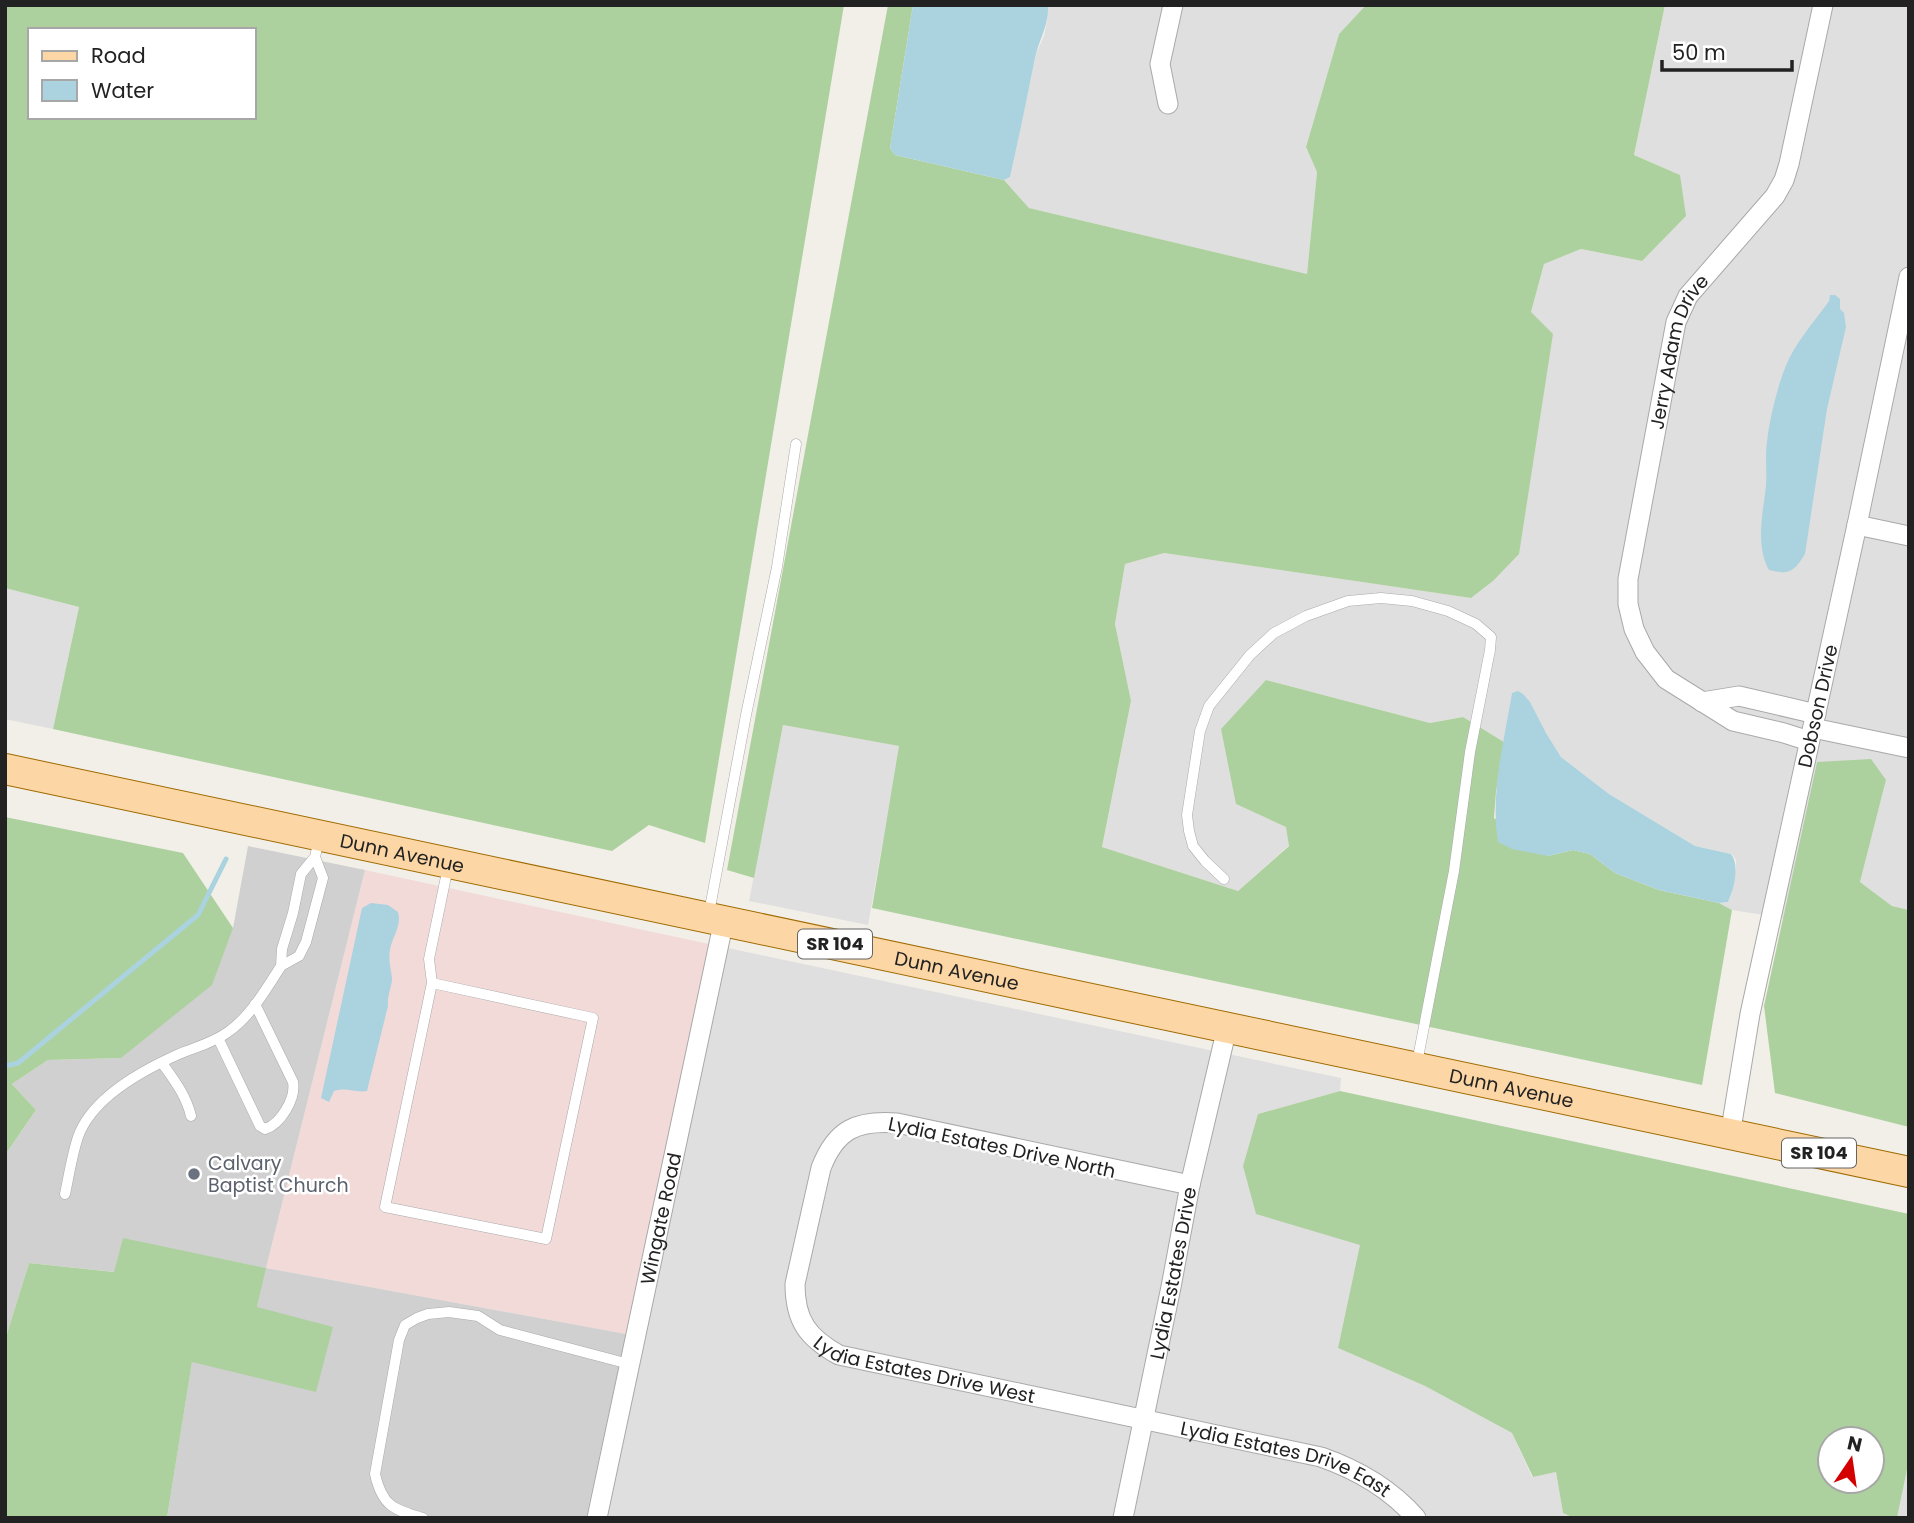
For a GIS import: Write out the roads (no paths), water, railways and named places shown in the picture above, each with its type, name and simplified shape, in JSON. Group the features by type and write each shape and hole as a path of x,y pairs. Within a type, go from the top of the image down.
{"main road":[{"name":"Dunn Avenue","path":"5,769 317,846 449,863 1909,1172"}],"street":[{"path":"1168,104 1160,64 1173,5"},
{"name":"Jerry Adam Drive","path":"1813,728 1784,733 1733,721 1666,679 1645,652 1634,629 1628,604 1628,579 1676,322 1688,296 1774,196 1784,180 1823,5"},
{"name":"Dobson Drive","path":"1730,1135 1750,1014 1909,278"},
{"path":"1857,525 1909,536"},
{"path":"1702,702 1739,696 1813,728 1909,748"},
{"name":"Wingate Road","path":"597,1518 716,919"},
{"name":"Lydia Estates Drive","path":"1123,1518 1190,1185 1227,1028"},
{"name":"Lydia Estates Drive North","path":"806,1236 821,1168 828,1150 842,1135 857,1125 876,1121 897,1123 1190,1185"},
{"name":"Lydia Estates Drive West","path":"806,1236 795,1284 795,1303 810,1334 839,1355 1144,1420"},
{"name":"Lydia Estates Drive East","path":"1144,1420 1321,1457 1378,1484 1416,1518"}],"lane":[{"path":"716,919 743,728 777,567 796,444"},
{"path":"1224,879 1205,862 1193,846 1189,831 1187,815 1200,731 1209,706 1250,656 1273,633 1306,616 1348,601 1381,598 1412,601 1448,611 1475,624 1491,637 1469,752 1454,870 1417,1067"},
{"path":"281,966 282,949 301,874 317,846"},
{"path":"65,1194 78,1137 85,1122 99,1105 145,1071 218,1038 243,1020 281,966 299,956 306,942 323,878 317,846"},
{"path":"432,983 593,1018 546,1239 384,1207 432,983 429,959 449,863"},
{"path":"218,1038 260,1126 270,1128 289,1105 294,1089 255,1004"},
{"path":"162,1063 188,1101 191,1116"},
{"path":"423,1518 389,1505 378,1489 375,1474 399,1340 405,1325 417,1318 449,1312 478,1317 500,1330 629,1364"},
{"path":"440,1313 454,1321"},
{"path":"480,1326 495,1327"}],"water":[{"path":"913,5 1048,5 1010,177 1004,180 895,155 890,148"},
{"path":"1830,295 1840,299 1846,327 1827,409 1805,554 1790,571 1769,570 1761,540 1766,447 1774,405 1789,359 1829,301"},
{"path":"1518,691 1530,702 1561,757 1609,794 1695,846 1731,854 1736,871 1728,902 1719,903 1659,890 1615,873 1590,854 1573,850 1548,856 1512,849 1498,842 1496,805 1499,768 1512,693"},
{"path":"371,903 388,905 398,912 399,917 389,954 392,978 388,1006 367,1091 334,1091 329,1102 321,1098 362,908"}],"waterway":[{"path":"5,1066 18,1063 198,915 226,859"}],"place":[{"name":"Calvary Baptist Church","path":"194,1174"}]}
